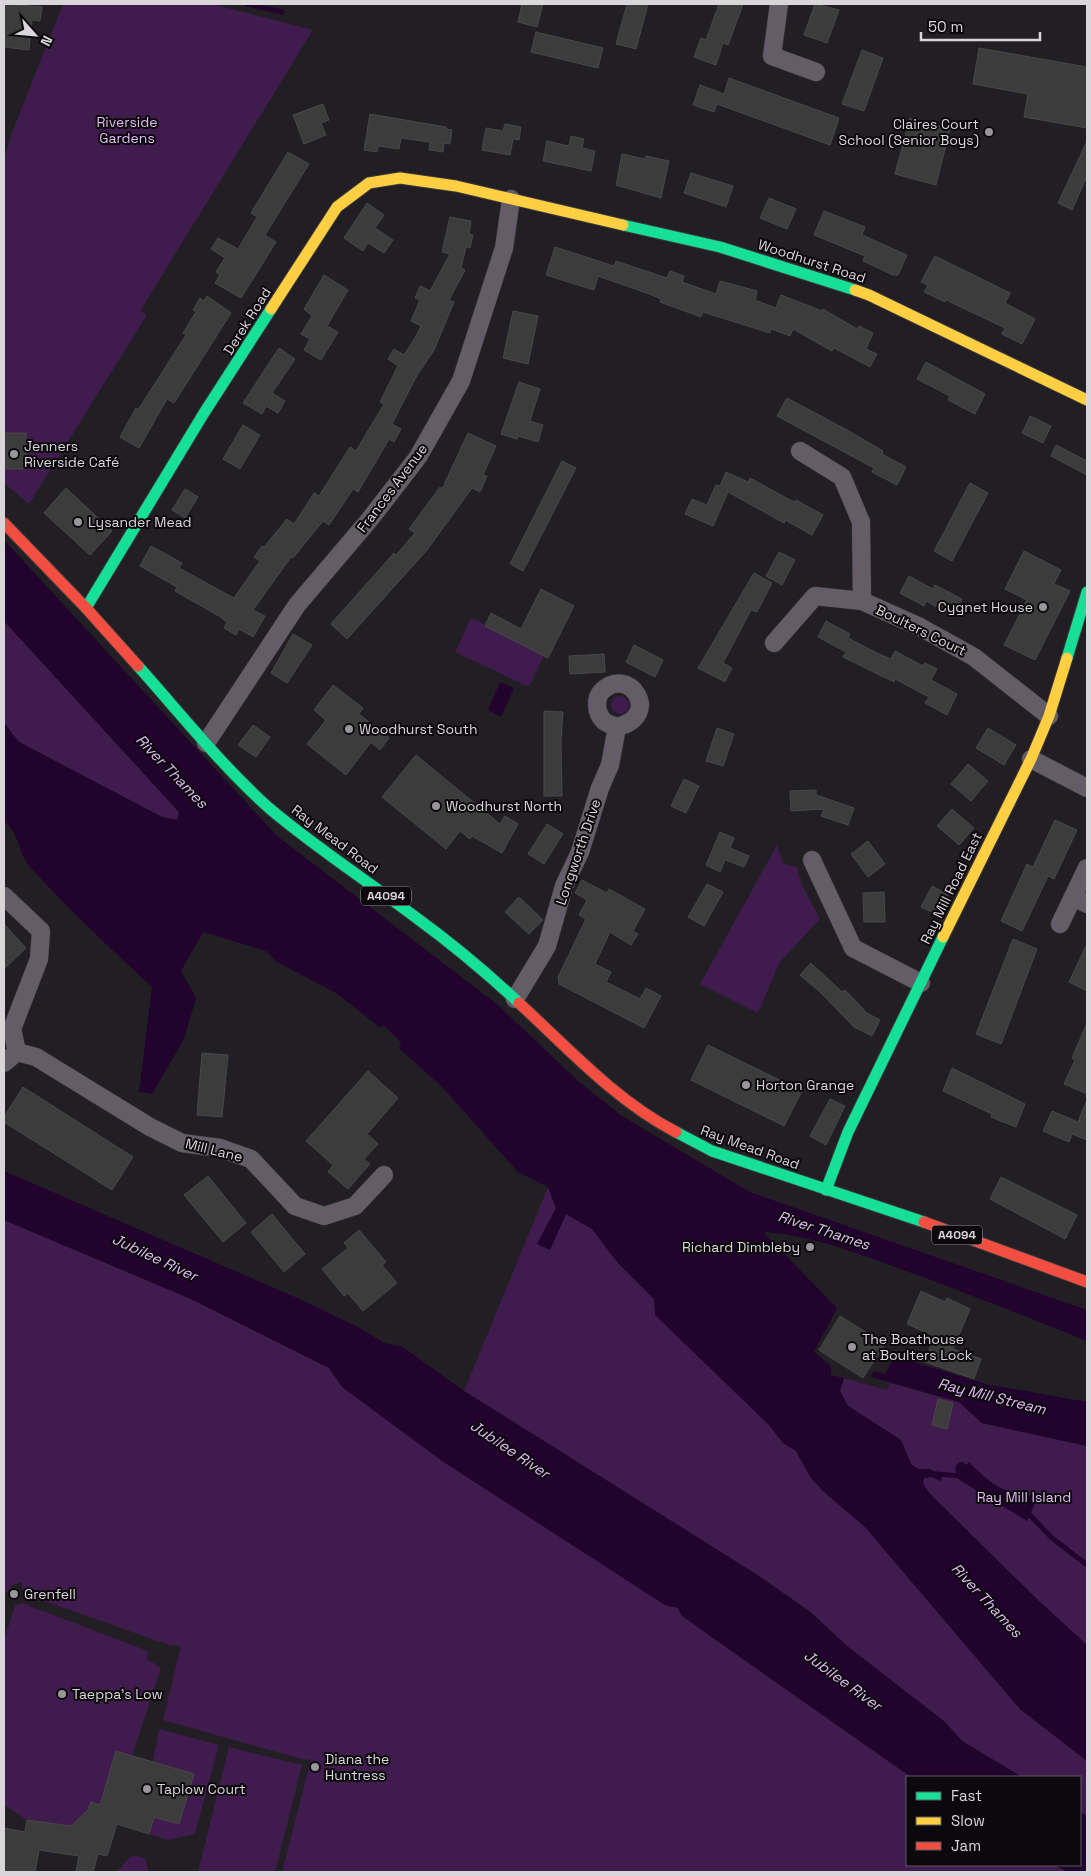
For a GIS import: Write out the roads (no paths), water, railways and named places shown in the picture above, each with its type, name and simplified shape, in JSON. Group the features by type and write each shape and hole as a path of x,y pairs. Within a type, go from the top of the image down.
{"street":[{"path":"779,4 772,56 816,72"},
{"name":"Derek Road","path":"86,608 204,413 337,207 370,183 400,178 456,186 511,199"},
{"name":"Woodhurst Road","path":"511,199 720,247 869,295 1087,400"},
{"name":"Frances Avenue","path":"206,743 298,605 370,519 418,457 461,381 504,248 511,199"},
{"name":"Boulters Court","path":"800,451 842,477 861,522 862,602"},
{"name":"Ray Mead Road","path":"4,523 86,608 206,743 267,806 291,826 416,917 515,999 590,1069 652,1118 712,1151 826,1190"},
{"name":"Ray Mill Road East","path":"826,1190 848,1132 1032,759 1049,716 1087,592"},
{"name":"Boulters Court","path":"774,643 815,596 862,602 920,627 974,657 1049,716"},
{"name":"Longworth Drive","path":"515,999 547,946 564,886 580,852 600,788 610,765 617,727"},
{"path":"1032,759 1087,788"},
{"path":"812,860 853,948 921,983"},
{"path":"1060,924 1080,900 1087,868"},
{"path":"4,896 41,932 40,959 12,1029 17,1052 4,1063"},
{"name":"Mill Lane","path":"17,1052 36,1057 150,1127 182,1143 220,1148 251,1159 294,1206 324,1216 355,1206 384,1175"},
{"name":"A4094","path":"826,1190 876,1205 1087,1282"}],"water":[{"name":"River Thames","path":"4,540 277,836 498,1005 578,1081 622,1116 750,1192 1087,1310 1087,1341 946,1286 849,1251 800,1237 764,1233 837,1308 814,1352 831,1366 831,1375 844,1378 840,1391 848,1406 901,1440 911,1464 918,1469 930,1469 942,1475 941,1481 932,1477 924,1478 923,1484 930,1494 1039,1601 1087,1645 1087,1761 1020,1709 865,1527 823,1491 811,1478 796,1451 783,1443 769,1425 655,1315 654,1299 618,1263 592,1229 566,1214 550,1250 537,1244 556,1208 548,1187 518,1172 443,1088 399,1048 401,1042 384,1026 379,1027 338,994 277,962 266,951 203,932 181,971 196,998 184,1039 152,1094 139,1092 152,987 74,913 26,862 13,832 4,821 4,723 19,742 162,817 177,820 179,812 4,621"},
{"path":"500,682 514,688 501,717 488,710"},
{"name":"Jubilee River","path":"4,1171 295,1297 358,1327 384,1343 403,1347 464,1391 756,1574 810,1612 847,1646 945,1722 962,1741 1020,1776 910,1776 681,1615 678,1608 665,1605 442,1461 342,1387 329,1368 191,1299 4,1220"},
{"name":"Ray Mill Stream","path":"897,1352 907,1360 986,1384 1087,1402 1087,1446 982,1423 959,1402 871,1377 874,1371 885,1374"},
{"path":"959,1462 963,1462 966,1465 969,1462 986,1478 1000,1487 1014,1492 1021,1491 1037,1499 1027,1521 958,1479 955,1468"},
{"path":"1081,1813 1087,1816 1087,1872 1068,1872 1056,1866 1081,1866"}],"waterway":[{"path":"247,4 282,12"},
{"path":"936,1474 963,1476"},
{"path":"1026,1511 1052,1538 1087,1565"}],"place":[{"name":"Claires Court School (Senior Boys)","path":"989,132"},
{"name":"Jenners Riverside Café","path":"14,454"},
{"name":"Lysander Mead","path":"78,522"},
{"name":"Cygnet House","path":"1043,607"},
{"name":"Woodhurst South","path":"349,729"},
{"name":"Woodhurst North","path":"436,806"},
{"name":"Horton Grange","path":"746,1085"},
{"name":"Richard Dimbleby","path":"810,1247"},
{"name":"The Boathouse at Boulters Lock","path":"852,1347"},
{"name":"Grenfell","path":"14,1594"},
{"name":"Taeppa's Low","path":"62,1694"},
{"name":"Diana the Huntress","path":"315,1767"},
{"name":"Taplow Court","path":"147,1789"}],"park label":[{"name":"Riverside Gardens","path":"127,130"},
{"name":"Ray Mill Island","path":"1024,1497"}]}
